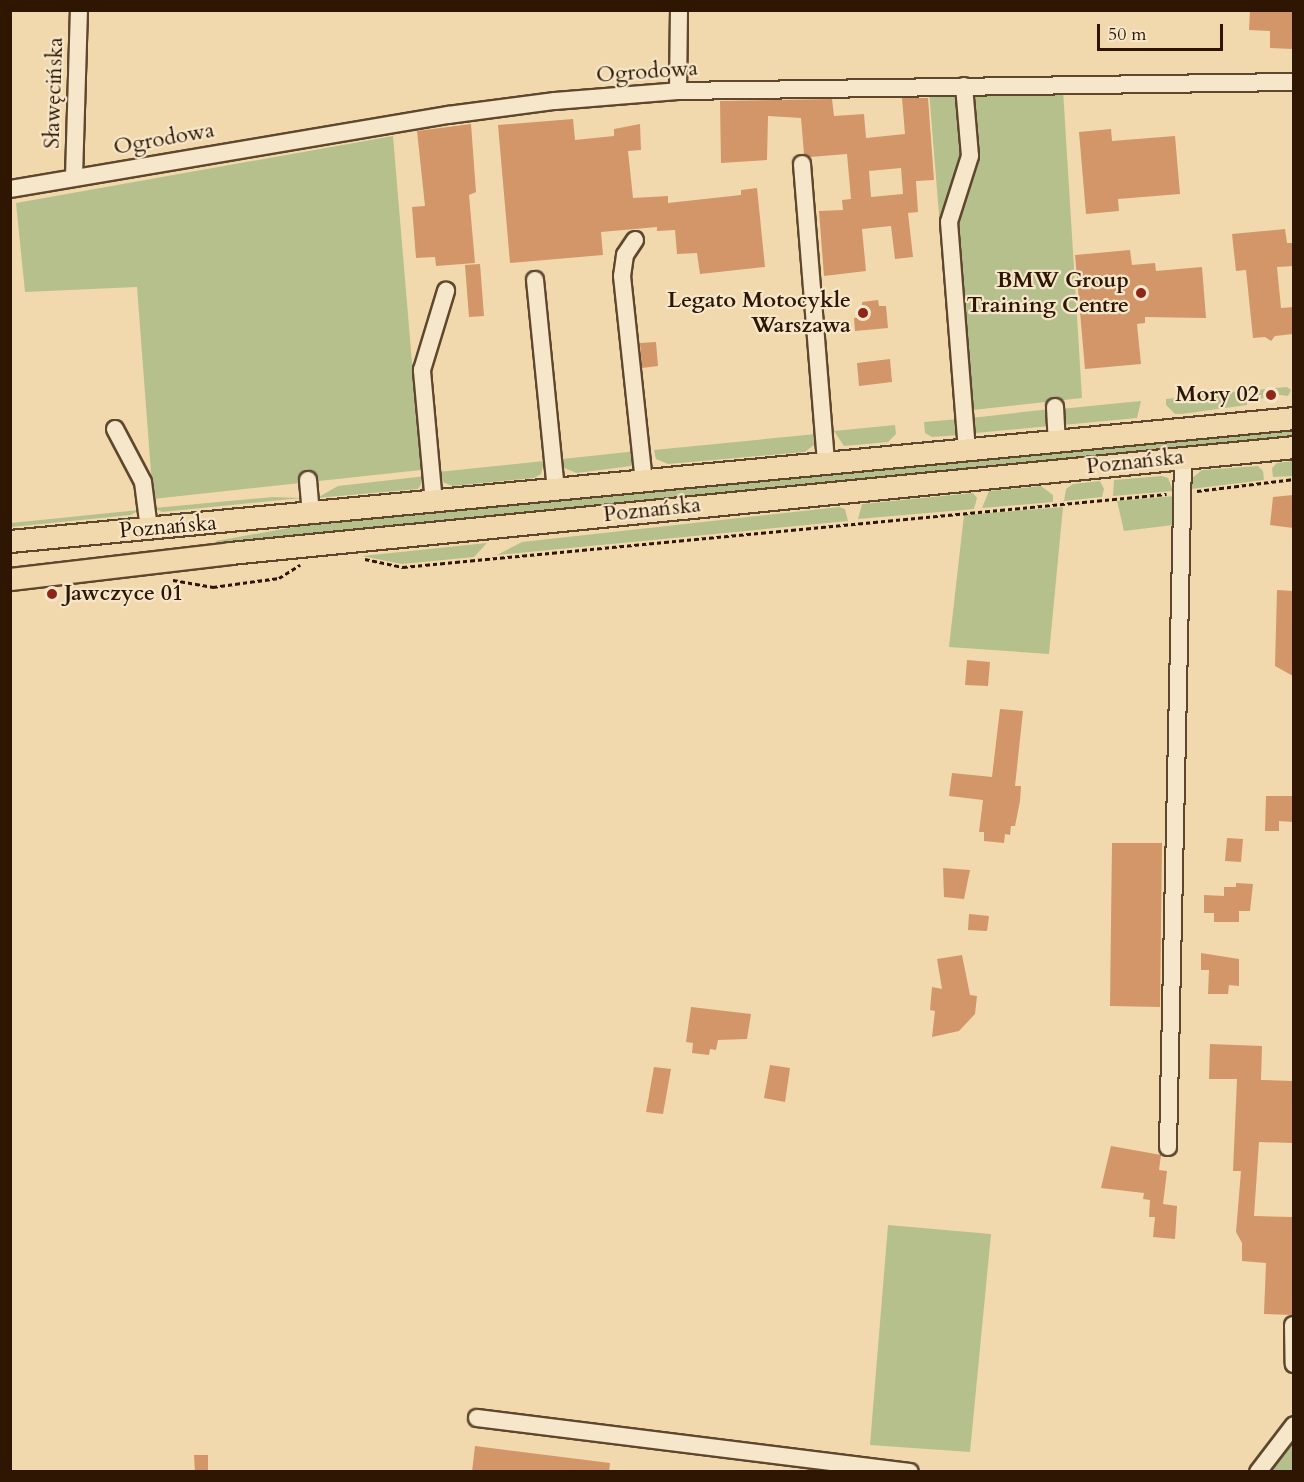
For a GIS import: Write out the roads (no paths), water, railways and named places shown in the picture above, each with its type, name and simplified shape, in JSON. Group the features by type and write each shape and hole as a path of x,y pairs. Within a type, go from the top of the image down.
{"main road":[{"name":"Poznańska","path":"10,541 311,515 1293,418"},
{"name":"Poznańska","path":"10,579 230,553 1293,447"}],"street":[{"name":"Sławęcińska","path":"74,177 79,10"},
{"path":"678,91 679,10"},
{"name":"Ogrodowa","path":"10,189 448,115 678,91 1293,82"},
{"path":"964,86 970,156 949,222 967,450"},
{"path":"802,165 826,464"},
{"path":"635,240 625,255 622,276 644,482"},
{"path":"535,280 556,490"},
{"path":"434,503 422,370 446,291"},
{"path":"1054,407 1057,441"},
{"path":"115,429 142,482 149,529"},
{"path":"1168,1147 1183,458"},
{"path":"308,480 311,515"},
{"path":"1293,1324 1293,1364"},
{"path":"477,1418 910,1472"},
{"path":"1258,1472 1293,1425"}],"place":[{"name":"BMW Group Training Centre","path":"1141,293"},
{"name":"Legato Motocykle Warszawa","path":"863,313"},
{"name":"Mory 02","path":"1271,395"},
{"name":"Jawczyce 01","path":"52,594"}]}
